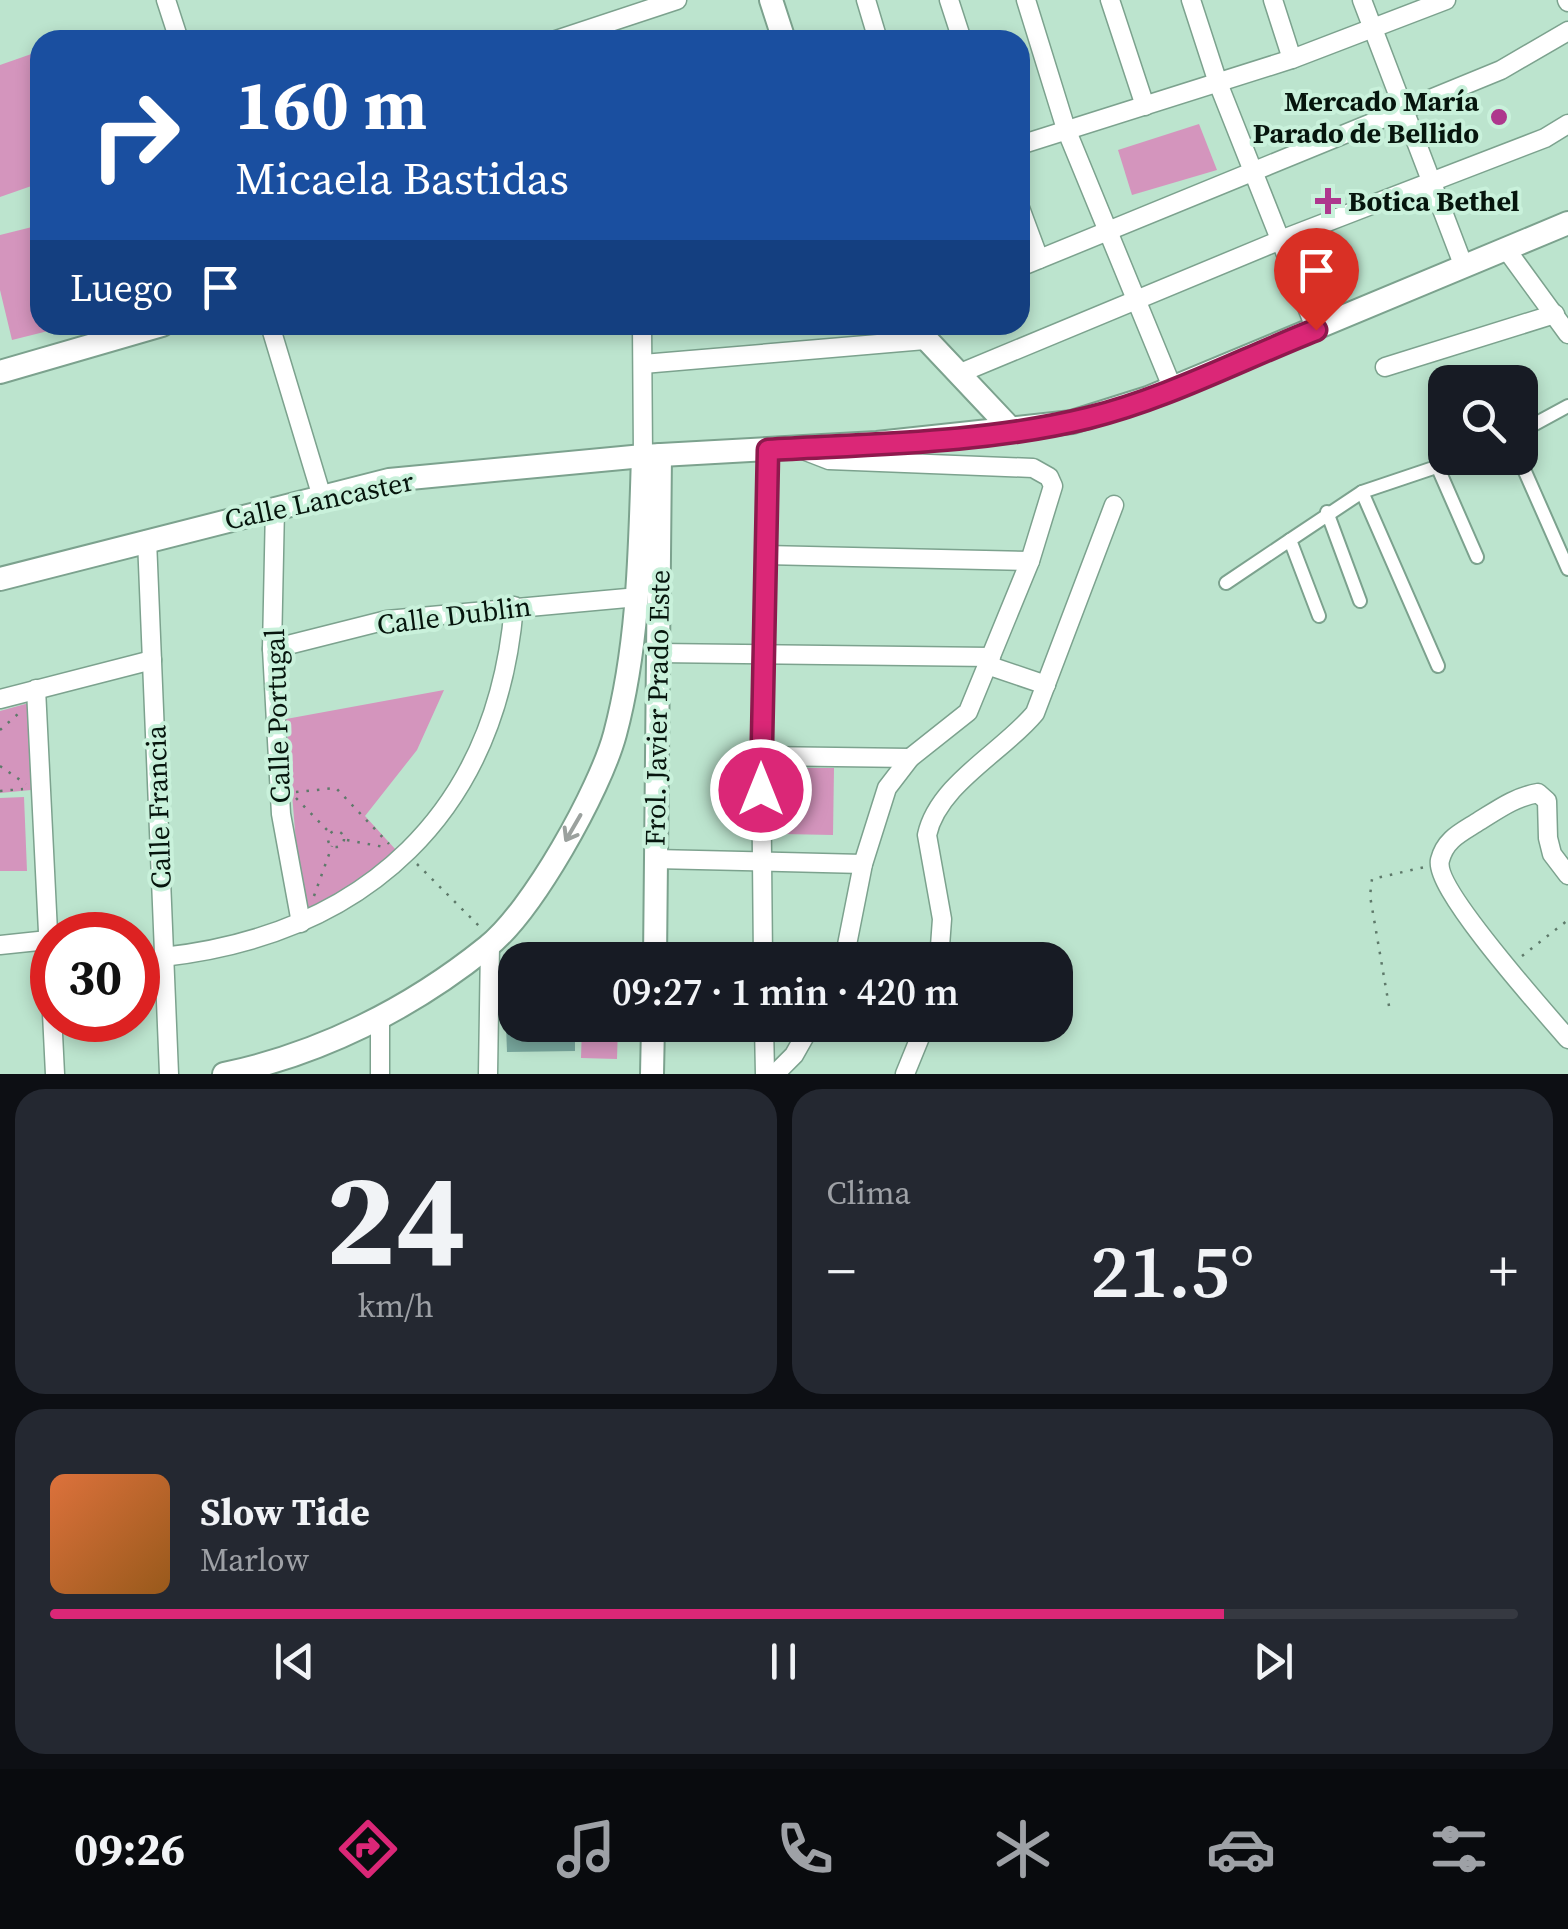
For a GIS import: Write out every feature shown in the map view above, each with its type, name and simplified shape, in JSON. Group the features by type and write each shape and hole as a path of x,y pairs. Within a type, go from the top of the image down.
{"street":[{"path":"166,0 176,30"},
{"path":"586,30 677,0"},
{"path":"771,0 781,30"},
{"path":"866,0 875,30"},
{"path":"949,0 959,30"},
{"path":"1026,0 1066,130 1172,387"},
{"path":"1110,0 1145,106"},
{"path":"1191,0 1218,83 1316,330"},
{"path":"1273,0 1292,58"},
{"path":"1362,0 1464,267"},
{"path":"1030,142 1292,58 1446,0"},
{"path":"1030,263 1524,60 1568,32"},
{"path":"958,374 1283,240 1545,138 1568,124"},
{"name":"Calle Lancaster","path":"0,579 389,480 1012,430 1090,418 1316,330 1568,224"},
{"path":"1030,234 1040,259"},
{"path":"1506,249 1568,334"},
{"path":"1384,367 1556,314"},
{"path":"0,372 128,335"},
{"path":"273,335 322,494"},
{"path":"224,1074 267,1065 380,1020 492,943 549,870 592,794 614,739 638,597 652,456 642,335"},
{"path":"643,364 893,335"},
{"path":"922,335 1012,430"},
{"path":"1538,422 1568,406"},
{"path":"798,448 842,462 1042,472 1054,486 1030,561 968,712 910,758 886,788 863,864 848,942"},
{"path":"763,942 761,756 768,450"},
{"name":"Frol. Javier Prado Este","path":"652,456 655,942"},
{"path":"1226,583 1362,492 1428,471"},
{"path":"1441,475 1477,557"},
{"path":"1527,475 1568,569"},
{"path":"1362,492 1438,666"},
{"path":"940,942 942,919 928,835 930,824 972,773 1015,738 1035,713 1114,505"},
{"name":"Calle Portugal","path":"275,507 272,649 280,814 302,924"},
{"path":"1327,512 1360,601"},
{"name":"Calle Francia","path":"148,540 168,1074"},
{"path":"1290,540 1319,616"},
{"path":"765,556 1030,561"},
{"name":"Calle Dublin","path":"272,649 387,620 638,597"},
{"path":"164,957 258,940 302,924 378,879 408,854 450,802 486,738 511,652 514,606"},
{"path":"656,652 989,661 1046,685"},
{"path":"0,699 32,697 152,660"},
{"path":"32,697 46,912"},
{"path":"614,739 656,750"},
{"path":"761,756 910,758"},
{"path":"1568,874 1552,854 1548,801 1538,793 1521,796 1449,840 1439,862 1441,877 1568,1039"},
{"path":"655,859 863,864"},
{"path":"0,945 30,942"},
{"path":"488,1074 492,943"},
{"path":"452,971 490,985"},
{"path":"380,1020 380,1074"},
{"path":"53,1042 54,1074"},
{"path":"652,1074 653,1042"},
{"path":"764,1042 765,1074"},
{"path":"775,1074 802,1042"},
{"path":"904,1074 917,1042"}],"path":[{"path":"0,730 32,697"},
{"path":"0,766 31,788 0,791"},
{"path":"302,924 332,846 330,833 291,792 336,788 395,850 344,839 338,830 330,833"},
{"path":"332,846 340,846 344,839"},
{"path":"408,854 492,943"},
{"path":"1389,1006 1370,896 1372,879 1439,862"},
{"path":"1508,967 1568,920"}],"shaded area":[{"path":"30,54 30,186 0,197 0,65"},
{"path":"1199,124 1217,170 1132,195 1118,150"},
{"path":"30,228 32,335 12,340 0,290 0,235"},
{"path":"444,690 417,750 365,816 396,850 357,882 308,911 296,843 286,719"},
{"path":"29,703 31,790 0,793 0,711"},
{"path":"783,768 834,768 833,835 783,834"},
{"path":"24,797 27,871 0,871 0,798"},
{"path":"581,1042 618,1042 617,1059 581,1058"}],"building":[{"path":"507,1042 575,1042 575,1051 507,1052"}],"place":[{"name":"Mercado María Parado de Bellido","path":"1499,117"},
{"name":"Botica Bethel","path":"1328,201"}],"route":[{"path":"761,790 768,450 962,436 1072,422 1121,408 1316,330"}]}
